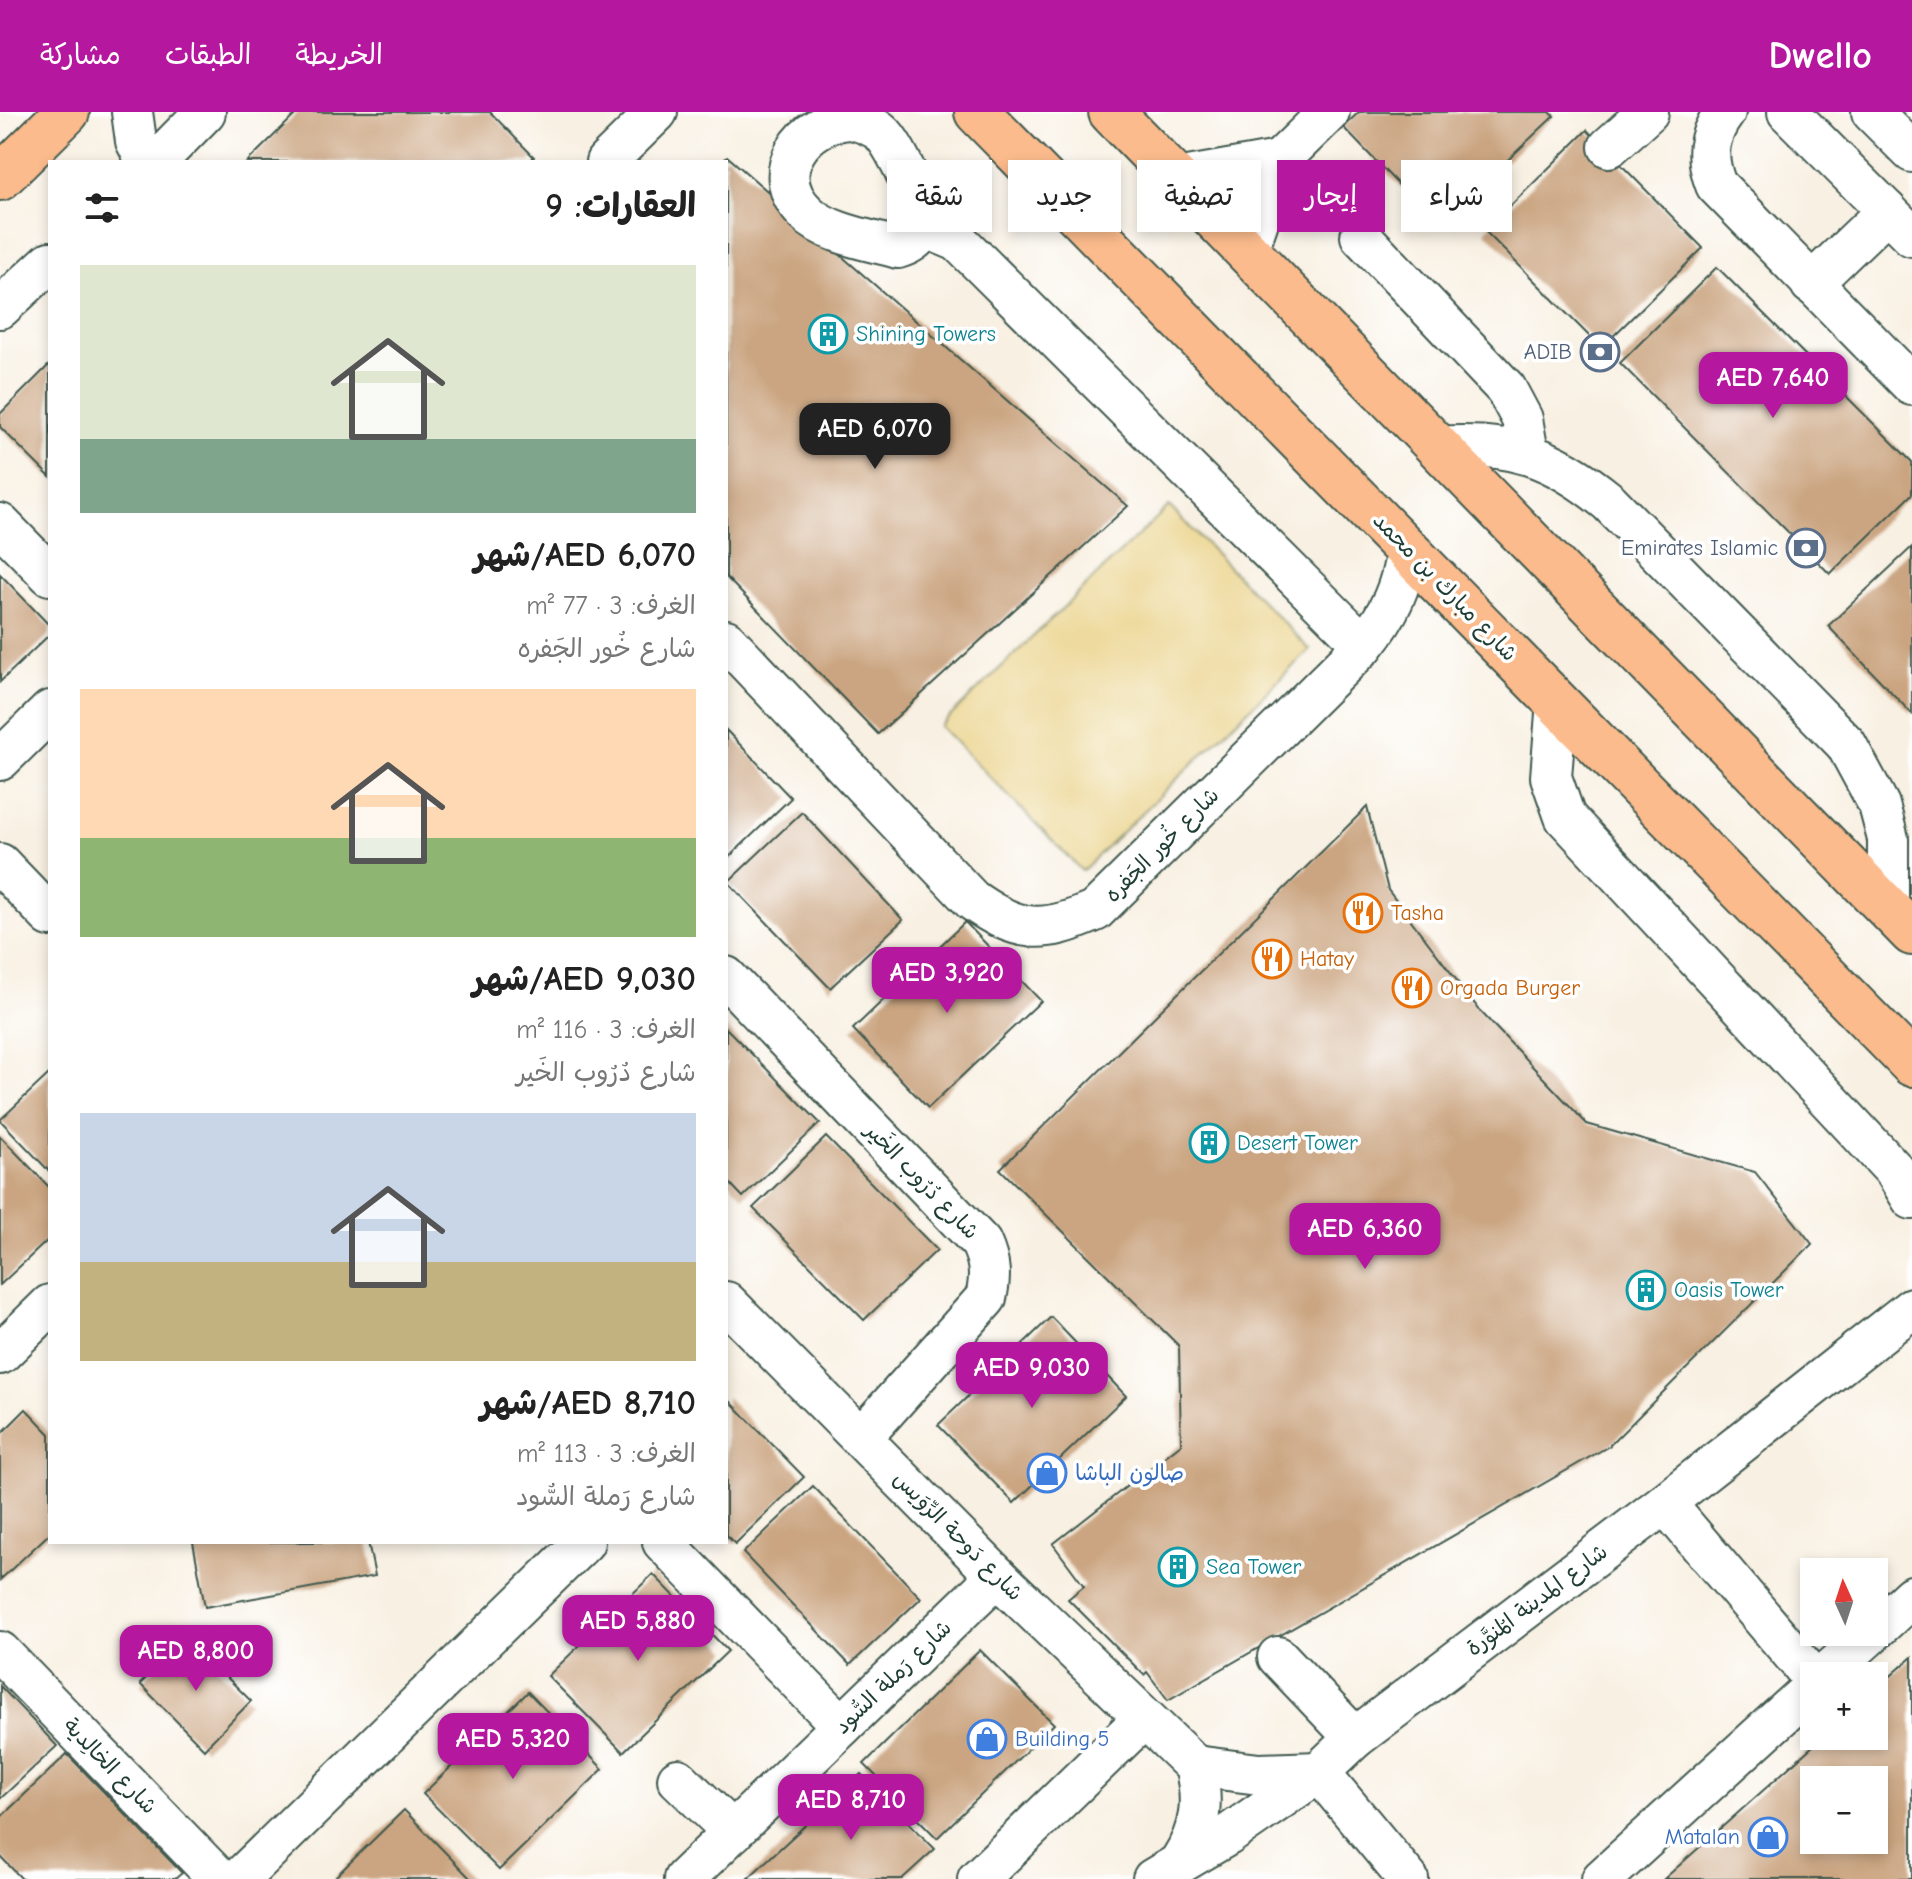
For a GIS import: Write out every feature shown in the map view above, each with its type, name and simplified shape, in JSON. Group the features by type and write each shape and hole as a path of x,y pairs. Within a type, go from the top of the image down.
{"main road":[{"path":"0,178 67,112"},
{"name":"شارع مبارك بن محمد","path":"977,112 1912,1064"},
{"path":"1111,112 1158,160"},
{"path":"1227,232 1900,921"}],"street":[{"path":"132,112 136,141 146,160"},
{"path":"158,160 205,112"},
{"path":"608,160 657,112"},
{"path":"1280,160 1329,112"},
{"path":"1609,147 1648,112"},
{"path":"1725,112 1713,129 1708,148 1709,167 1716,185 1912,385"},
{"path":"1788,112 1899,224 1811,284"},
{"path":"1872,112 1912,152"},
{"path":"1247,253 1277,167"},
{"path":"936,232 958,241 1364,645"},
{"path":"1361,236 1506,389 1522,419 1528,453"},
{"path":"0,308 48,264"},
{"path":"1437,447 1475,445 1528,453 1580,478 1609,502 1846,744 1879,805 1900,921"},
{"path":"0,524 48,573"},
{"name":"شارع خُور الجَفره","path":"728,642 972,900 999,919 1030,928 1065,925 1095,911 1364,645 1395,601 1404,575 1407,548"},
{"path":"1557,701 1551,777 1565,817 1895,1171 1912,1199"},
{"path":"0,760 48,713"},
{"path":"0,864 48,914"},
{"name":"شارع دُرُوب الخَير","path":"728,979 981,1243 989,1261 990,1280 986,1298 861,1438"},
{"name":"شارع دَوحة الرِّوَيس","path":"728,1304 997,1576 1195,1766"},
{"path":"0,1354 48,1307"},
{"name":"شارع المدينة المُنوَّرة","path":"1167,1869 1228,1835 1319,1772 1355,1738 1665,1503 1912,1308"},
{"path":"1665,1503 1800,1662"},
{"path":"239,1879 582,1544"},
{"path":"665,1544 842,1726"},
{"name":"شارع رَملة السُّود","path":"684,1879 997,1576"},
{"path":"1888,1618 1912,1596"},
{"path":"1839,1662 1857,1646"},
{"name":"شارع الخالِدية","path":"0,1652 219,1879"},
{"path":"1278,1657 1355,1738"},
{"path":"1602,1879 1800,1699"},
{"path":"978,1879 1143,1719"},
{"path":"1167,1869 1198,1824 1200,1785 1195,1766 1259,1774 1319,1772 1408,1879"},
{"path":"678,1779 733,1832"}],"sand":[{"path":"1169,506 1310,650 1082,871 940,726"}],"building":[{"path":"298,112 490,112 534,157 531,160 249,160"},
{"path":"1359,112 1550,112 1554,116 1508,160 1401,160 1401,187 1385,171 1385,160 1375,160 1343,127"},
{"path":"1587,130 1703,248 1601,348 1486,232 1512,232 1512,204"},
{"name":"Shining Towers","path":"727,156 1128,506 878,734 728,579 728,160 723,160"},
{"path":"1717,267 1912,462 1912,494 1830,574 1620,363"},
{"path":"48,366 48,475 0,427 0,414"},
{"path":"1912,547 1912,714 1828,626"},
{"path":"0,574 48,624 48,636 0,682"},
{"path":"728,732 791,798 728,858"},
{"path":"1367,807 1388,890 1481,1012 1587,1124 1755,1172 1812,1244 1609,1446 1168,1700 1147,1672 1144,1675 1068,1599 1084,1586 1053,1544 1181,1444 1179,1346 1000,1169"},
{"path":"802,812 903,920 830,988 728,882"},
{"path":"965,922 1041,1001 928,1108 853,1029"},
{"path":"728,1030 820,1123 743,1197 728,1181"},
{"path":"48,1075 48,1170 0,1120"},
{"path":"0,1136 48,1186 48,1240 0,1285"},
{"path":"826,1137 937,1250 864,1320 753,1208"},
{"path":"1051,1317 1126,1396 1014,1503 938,1425"},
{"path":"728,1399 804,1477 735,1544 728,1537"},
{"path":"26,1409 48,1432 48,1535 0,1580 0,1435"},
{"path":"813,1486 921,1598 850,1665 743,1553"},
{"path":"193,1544 368,1544 375,1576 205,1607"},
{"path":"653,1574 728,1651 623,1752 548,1676"},
{"path":"187,1638 251,1701 204,1749 140,1684"},
{"path":"980,1650 1054,1724 937,1838 864,1764"},
{"path":"1912,1657 1912,1879 1664,1879 1808,1750 1888,1750 1888,1678"},
{"path":"0,1686 57,1746 0,1799"},
{"path":"528,1692 603,1769 499,1870 423,1794"},
{"path":"67,1754 182,1873 175,1879 22,1879 0,1856 0,1818"},
{"path":"861,1774 935,1849 902,1879 747,1879"},
{"path":"404,1810 471,1879 333,1879"}],"place":[{"name":"Shining Towers","path":"828,334"},
{"name":"ADIB","path":"1600,352"},
{"name":"Emirates Islamic","path":"1806,548"},
{"name":"Tasha","path":"1363,913"},
{"name":"Hatay","path":"1272,959"},
{"name":"Orgada Burger","path":"1412,988"},
{"name":"Desert Tower","path":"1209,1143"},
{"name":"Oasis Tower","path":"1646,1290"},
{"name":"صالون الباشا","path":"1047,1473"},
{"name":"Sea Tower","path":"1178,1567"},
{"name":"Building 5","path":"987,1739"},
{"name":"Matalan","path":"1768,1837"}]}
